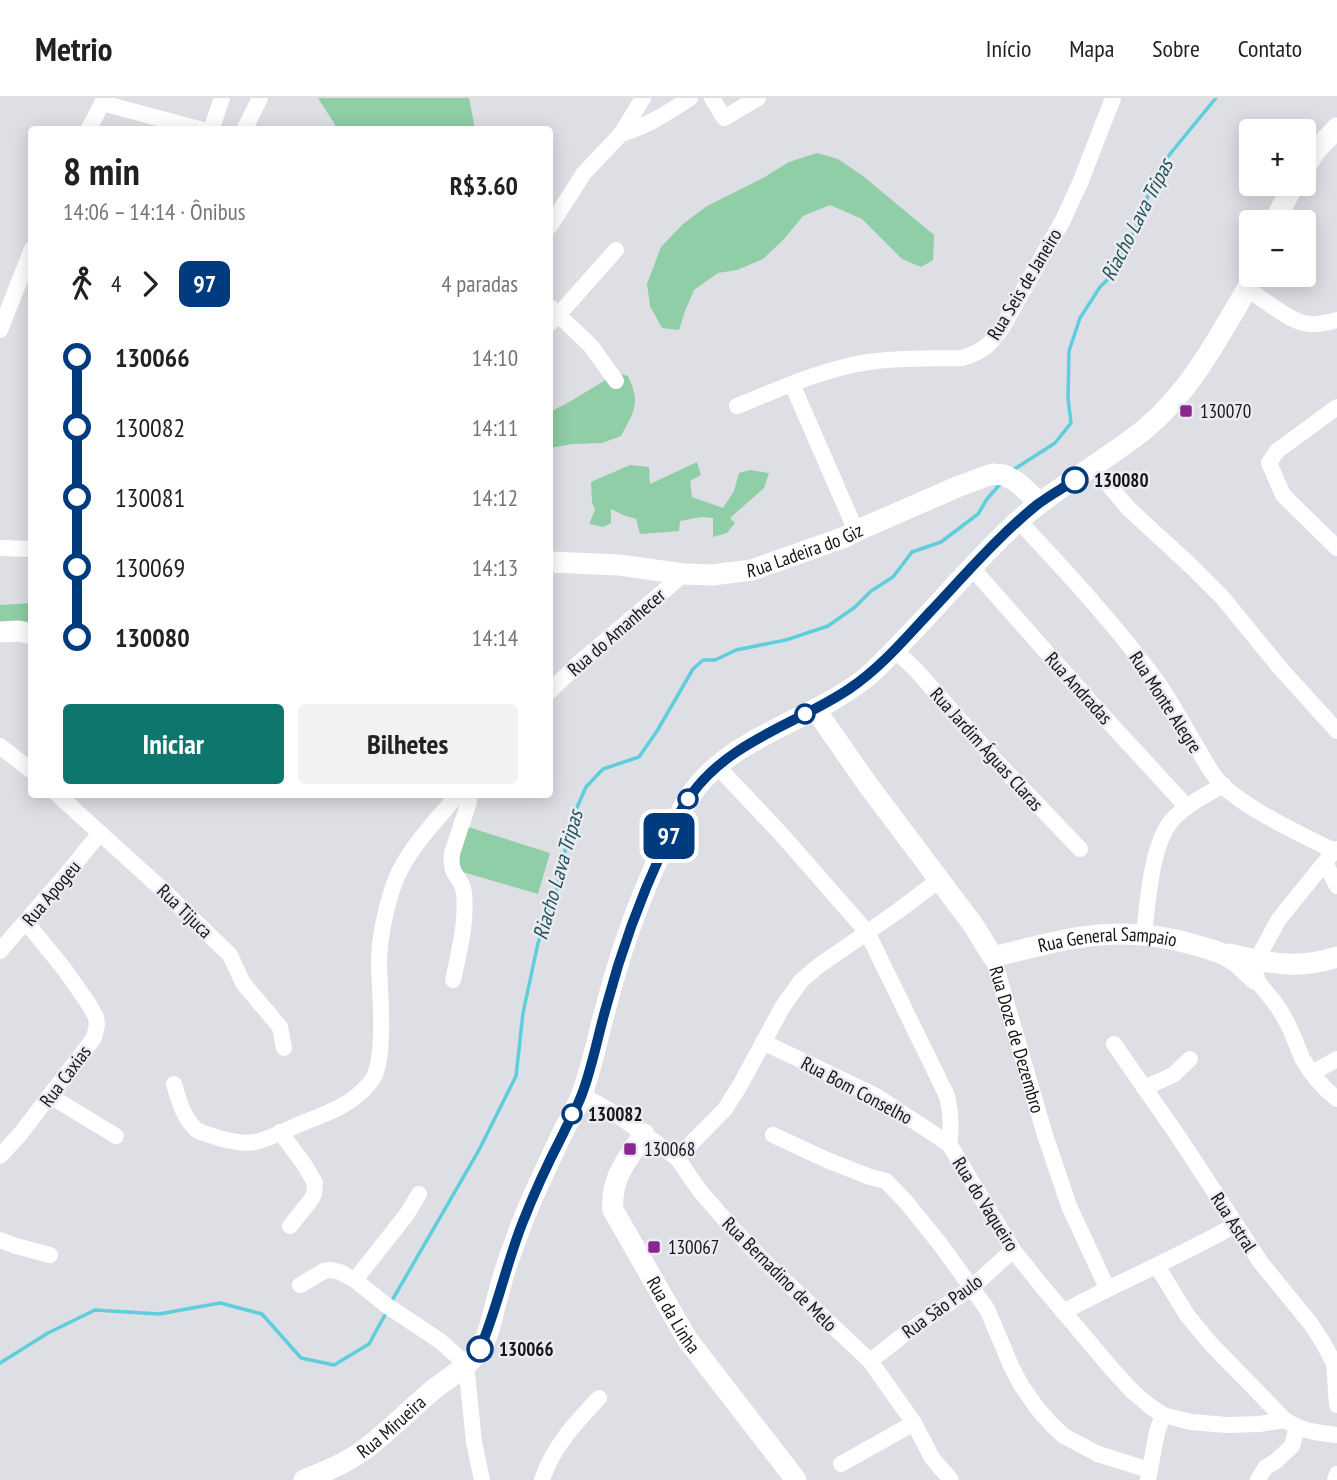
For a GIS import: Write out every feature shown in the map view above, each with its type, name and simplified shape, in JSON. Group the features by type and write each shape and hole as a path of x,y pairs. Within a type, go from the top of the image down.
{"main road":[{"path":"1316,150 1337,128"},
{"name":"Rua Mirueira","path":"304,1480 341,1464 361,1451 466,1364 480,1349 488,1332 521,1224 582,1095 634,916 677,818 702,779 754,741 815,709 867,677 1019,521 1040,503 1146,428 1166,409 1197,371 1247,287"},
{"name":"Rua Ladeira do Giz","path":"553,562 619,565 684,574 712,575 752,570 845,537 992,474 1011,479 1040,503"},
{"path":"0,632 28,633"},
{"name":"Rua Doze de Dezembro","path":"815,709 868,785 974,926 993,957"},
{"name":"Rua General Sampaio","path":"993,957 1071,938 1144,934 1170,937 1219,952 1256,970"},
{"path":"1256,970 1324,962 1337,957"},
{"name":"Rua da Linha","path":"644,1133 618,1174 612,1196 613,1210 687,1339 796,1480"}],"street":[{"path":"212,126 222,98"},
{"path":"246,126 260,98"},
{"path":"553,221 584,173 621,134 643,98"},
{"path":"621,134 660,118 690,98"},
{"path":"712,98 724,118 758,98"},
{"name":"Rua Seis de Janeiro","path":"737,406 844,367 871,362 962,358 976,354 992,342 1063,220 1113,98"},
{"path":"90,126 103,100 190,126"},
{"path":"616,250 553,315 591,346 616,381"},
{"path":"0,330 28,259"},
{"path":"1255,287 1282,312 1304,323 1323,324 1337,320"},
{"path":"792,384 856,531"},
{"path":"1337,407 1277,451 1269,463 1283,495 1337,548"},
{"path":"1094,467 1127,507 1222,597 1287,676 1337,731"},
{"name":"Rua Monte Alegre","path":"1019,521 1086,594 1145,666 1161,687 1209,768 1223,785 1239,799 1332,855"},
{"path":"0,548 28,549"},
{"name":"Rua Andradas","path":"972,568 1187,807"},
{"name":"Rua do Amanhecer","path":"553,688 684,574"},
{"name":"Rua Jardim Águas Claras","path":"895,650 1080,849"},
{"path":"0,746 28,768"},
{"name":"Rua do Vaqueiro","path":"717,766 867,932 947,1096 952,1126 948,1144 1013,1250 1132,1391 1163,1415 1191,1422 1227,1425 1291,1424 1316,1433 1337,1435"},
{"path":"1144,934 1162,835 1172,820 1187,807 1223,785"},
{"name":"Rua Tijuca","path":"61,798 230,955 243,983 280,1027 284,1048"},
{"path":"174,1084 192,1126 198,1131 244,1143 262,1140 326,1114 361,1093 373,1079 378,1065 379,956 392,888 404,862 420,839 455,798"},
{"path":"453,980 461,940 464,895 463,885 453,873 451,861 468,798"},
{"name":"Rua Apogeu","path":"0,951 100,833"},
{"path":"1332,855 1337,886"},
{"path":"1332,855 1279,919 1256,970 1287,1022 1303,1059 1325,1090 1337,1099"},
{"path":"677,1158 725,1109 783,1006 801,981 939,880"},
{"name":"Rua Caxias","path":"0,1156 94,1038 97,1025 96,1017 88,1003 26,922"},
{"name":"Rua Doze de Dezembro","path":"993,957 1045,1135 1069,1206 1107,1288"},
{"name":"Rua Bom Conselho","path":"763,1042 876,1096 948,1144"},
{"name":"Rua Astral","path":"1114,1044 1261,1264 1311,1324 1336,1362 1337,1405"},
{"path":"1144,1088 1173,1075 1190,1059"},
{"path":"1312,1073 1337,1059"},
{"name":"Rua Bernadino de Melo","path":"582,1095 602,1105 677,1158 700,1191 733,1229 870,1361 914,1423 932,1458 951,1480"},
{"path":"50,1096 116,1136"},
{"path":"280,1132 315,1183 311,1200 290,1226"},
{"path":"773,1135 827,1160 886,1181 940,1244 987,1309 1021,1385 1037,1408 1064,1436 1098,1454 1149,1475 1163,1415"},
{"path":"355,1280 407,1214 419,1194"},
{"path":"1063,1311 1235,1225"},
{"path":"0,1240 50,1255"},
{"name":"Rua São Paulo","path":"870,1361 971,1288 1013,1250"},
{"path":"1157,1266 1187,1315 1210,1343 1291,1424 1292,1446 1265,1468 1258,1480"},
{"path":"300,1285 324,1271 331,1270 355,1280 440,1341 466,1364 474,1442 482,1480"},
{"path":"542,1480 556,1449 599,1398"},
{"path":"841,1464 914,1423"},
{"path":"1335,1480 1337,1474"}],"green space":[{"path":"318,98 469,98 474,126 335,126"},
{"path":"817,153 838,159 863,176 934,235 933,260 921,267 902,259 862,219 830,205 803,216 763,259 737,270 718,273 694,290 679,330 662,328 650,306 647,284 661,247 683,224 707,206 789,162"},
{"path":"617,373 628,376 635,401 621,436 602,443 553,447 553,410"},
{"path":"697,462 701,475 690,481 692,497 723,508 734,491 739,473 750,470 769,473 764,488 730,518 735,523 727,533 713,537 713,518 701,517 680,521 679,531 640,534 636,519 611,509 611,523 603,527 589,524 595,510 591,482 630,465 649,467 650,484"},
{"path":"28,603 28,626 0,625 0,605"},
{"path":"468,827 550,853 538,894 456,870"}],"waterway":[{"name":"Riacho Lava Tripas","path":"1013,470 1055,443 1071,423 1068,398 1069,351 1080,318 1117,266 1144,211 1161,165 1216,98"},
{"name":"Riacho Lava Tripas","path":"390,1304 479,1150 516,1076 523,1013 538,943 558,886 571,821 586,787 603,769 639,757 693,669 703,660 715,660 736,650 786,640 828,626 893,577 912,552 941,542 978,514 1001,483"},
{"name":"Riacho Lava Tripas","path":"0,1363 48,1333 95,1310 159,1314 220,1303 262,1314 301,1358 334,1365 369,1344 387,1311"}],"bus line":[{"name":"97","path":"480,1349 488,1332 521,1224 582,1095 634,916 689,797 702,779 738,751 867,677 994,544 1040,503 1075,480"}],"place":[{"name":"130070","path":"1186,411"},
{"name":"130080","path":"1075,480"},
{"name":"130082","path":"572,1114"},
{"name":"130068","path":"630,1149"},
{"name":"130067","path":"654,1247"},
{"name":"130066","path":"480,1349"}]}
